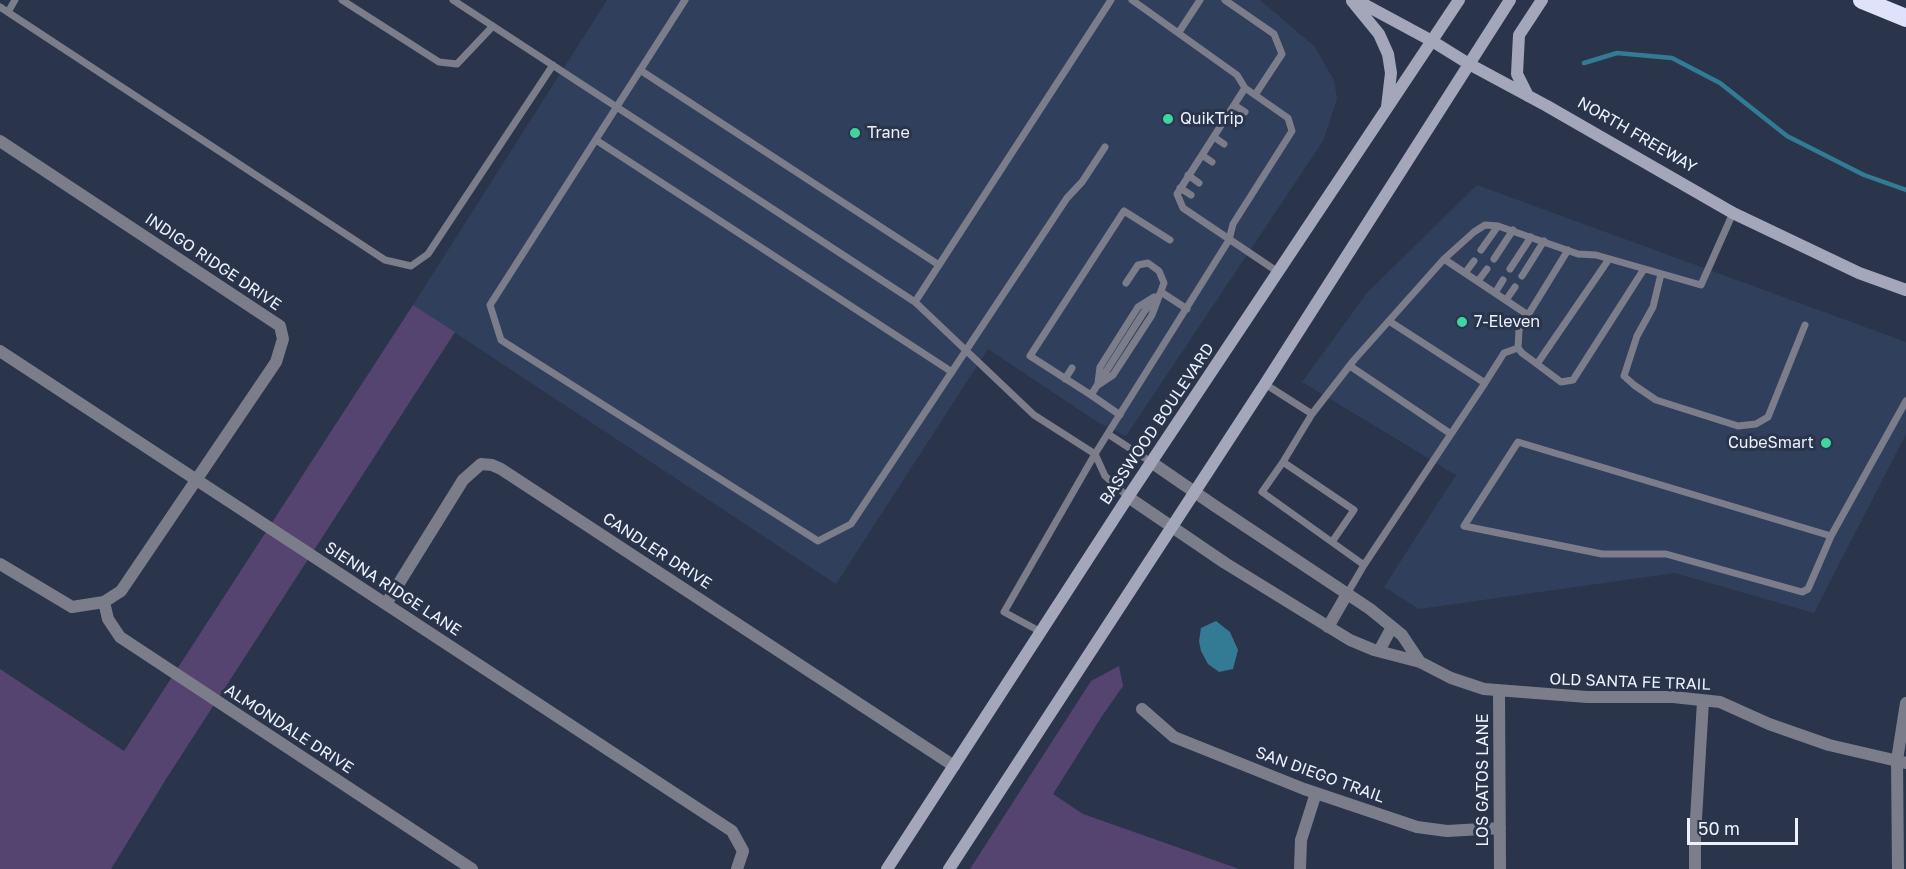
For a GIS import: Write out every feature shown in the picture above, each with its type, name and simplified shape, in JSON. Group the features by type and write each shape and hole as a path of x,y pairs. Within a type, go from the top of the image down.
{"highway":[{"path":"1862,0 1906,18"}],"main road":[{"path":"1351,0 1379,34 1388,54 1391,73 1387,109"},
{"name":"NORTH FREEWAY","path":"1356,0 1733,213 1859,273 1906,290"},
{"name":"BASSWOOD BOULEVARD","path":"887,869 1151,462 1459,0"},
{"path":"949,869 1510,0"},
{"path":"1528,96 1517,74 1519,36 1542,0"}],"street":[{"name":"INDIGO RIDGE DRIVE","path":"0,141 280,326 283,339 276,362 197,480 121,591 104,602"},
{"name":"SIENNA RIDGE LANE","path":"0,351 732,831 743,851 737,869"},
{"name":"OLD SANTA FE TRAIL","path":"1151,462 1347,594 1392,627 1402,635 1420,662"},
{"name":"CANDLER DRIVE","path":"386,604 463,480 481,464 492,465 954,766"},
{"name":"OLD SANTA FE TRAIL","path":"1128,497 1225,563 1350,640 1420,662 1451,678 1484,690 1587,697 1673,697 1720,702 1769,724 1829,745 1901,762"},
{"path":"0,564 72,608 104,602"},
{"path":"1328,627 1347,594"},
{"name":"ALMONDALE DRIVE","path":"104,602 108,619 120,637 472,869"},
{"path":"1379,651 1392,627"},
{"name":"LOS GATOS LANE","path":"1499,691 1500,869"},
{"path":"1695,869 1703,700"},
{"path":"1898,869 1901,762 1906,704"},
{"name":"SAN DIEGO TRAIL","path":"1142,709 1174,737 1316,793 1417,826 1447,831 1500,828"},
{"path":"1300,869 1301,840 1316,793"}],"lane":[{"path":"8,12 15,0"},
{"path":"342,0 439,62 457,64 493,26"},
{"path":"453,0 915,302 1034,415 1095,454 1104,476 1128,497"},
{"path":"685,0 490,305 501,340 818,541 850,524 1067,198 1082,182 1105,147"},
{"path":"915,302 1112,0"},
{"path":"1041,632 1004,612 1095,454 1229,240 1233,224 1292,130 1288,118 1245,88 1237,75 1132,0"},
{"path":"1179,32 1200,0"},
{"path":"1225,0 1274,34 1282,54 1255,95"},
{"path":"0,7 385,260 411,266 429,254 552,65"},
{"path":"640,70 939,266"},
{"path":"1245,88 1176,194 1183,208 1278,272"},
{"path":"1234,105 1245,112"},
{"path":"1226,118 1236,126"},
{"path":"1279,135 1286,140"},
{"path":"1214,137 1224,144"},
{"path":"596,140 952,372"},
{"path":"1270,148 1278,153"},
{"path":"1202,155 1212,162"},
{"path":"1258,167 1266,172"},
{"path":"1188,176 1199,183"},
{"path":"1246,185 1254,190"},
{"path":"1180,188 1191,195"},
{"path":"1233,205 1241,211"},
{"path":"1120,415 1030,356 1124,211 1170,240"},
{"path":"1364,565 1262,492 1312,414 1350,366 1444,259 1485,225 1498,226 1569,250 1701,285 1733,213"},
{"path":"1224,218 1233,224"},
{"path":"1481,250 1498,226"},
{"path":"1494,258 1513,231"},
{"path":"1510,269 1531,237"},
{"path":"1521,276 1544,242"},
{"path":"1518,348 1519,330 1569,250"},
{"path":"1444,259 1528,315"},
{"path":"1537,364 1609,259"},
{"path":"1466,273 1474,261"},
{"path":"1091,395 1144,312 1161,292 1164,284 1159,271 1148,263 1138,265 1126,283"},
{"path":"1478,281 1487,269"},
{"path":"1518,348 1561,382 1573,380 1644,269"},
{"path":"1661,274 1653,307 1637,336 1624,376 1656,400 1738,426 1756,424 1768,417 1805,324"},
{"path":"1495,293 1503,280"},
{"path":"1506,300 1515,287"},
{"path":"1161,292 1187,309"},
{"path":"1389,321 1485,382"},
{"path":"1347,594 1504,353 1518,348"},
{"path":"1350,366 1451,434"},
{"path":"1065,379 1072,368"},
{"path":"1264,384 1312,414"},
{"path":"1831,536 1518,442 1464,526 1602,554 1666,554 1802,592 1808,589 1831,536 1906,401"},
{"path":"1108,434 1151,462"},
{"path":"1283,462 1354,510 1332,542"}],"shaded area":[{"path":"607,0 1260,0 1314,46 1334,80 1337,99 1323,141 1126,436 1099,423 988,349 836,584 413,305"},
{"path":"1477,185 1906,342 1906,434 1814,613 1675,573 1419,609 1384,587 1456,475 1302,382 1367,293"},
{"path":"413,305 455,332 166,779 111,869 0,869 0,669 124,751"},
{"path":"1216,621 1230,632 1238,650 1233,669 1219,672 1208,664 1199,641 1201,628"},
{"path":"1119,666 1123,686 1053,794 1083,814 1239,869 970,869 1091,681"}],"waterway":[{"path":"1584,63 1617,53 1672,58 1720,83 1787,136 1864,175 1906,190"}],"place":[{"name":"QuikTrip","path":"1168,119"},
{"name":"Trane","path":"855,133"},
{"name":"7-Eleven","path":"1462,322"},
{"name":"CubeSmart","path":"1826,443"}]}
